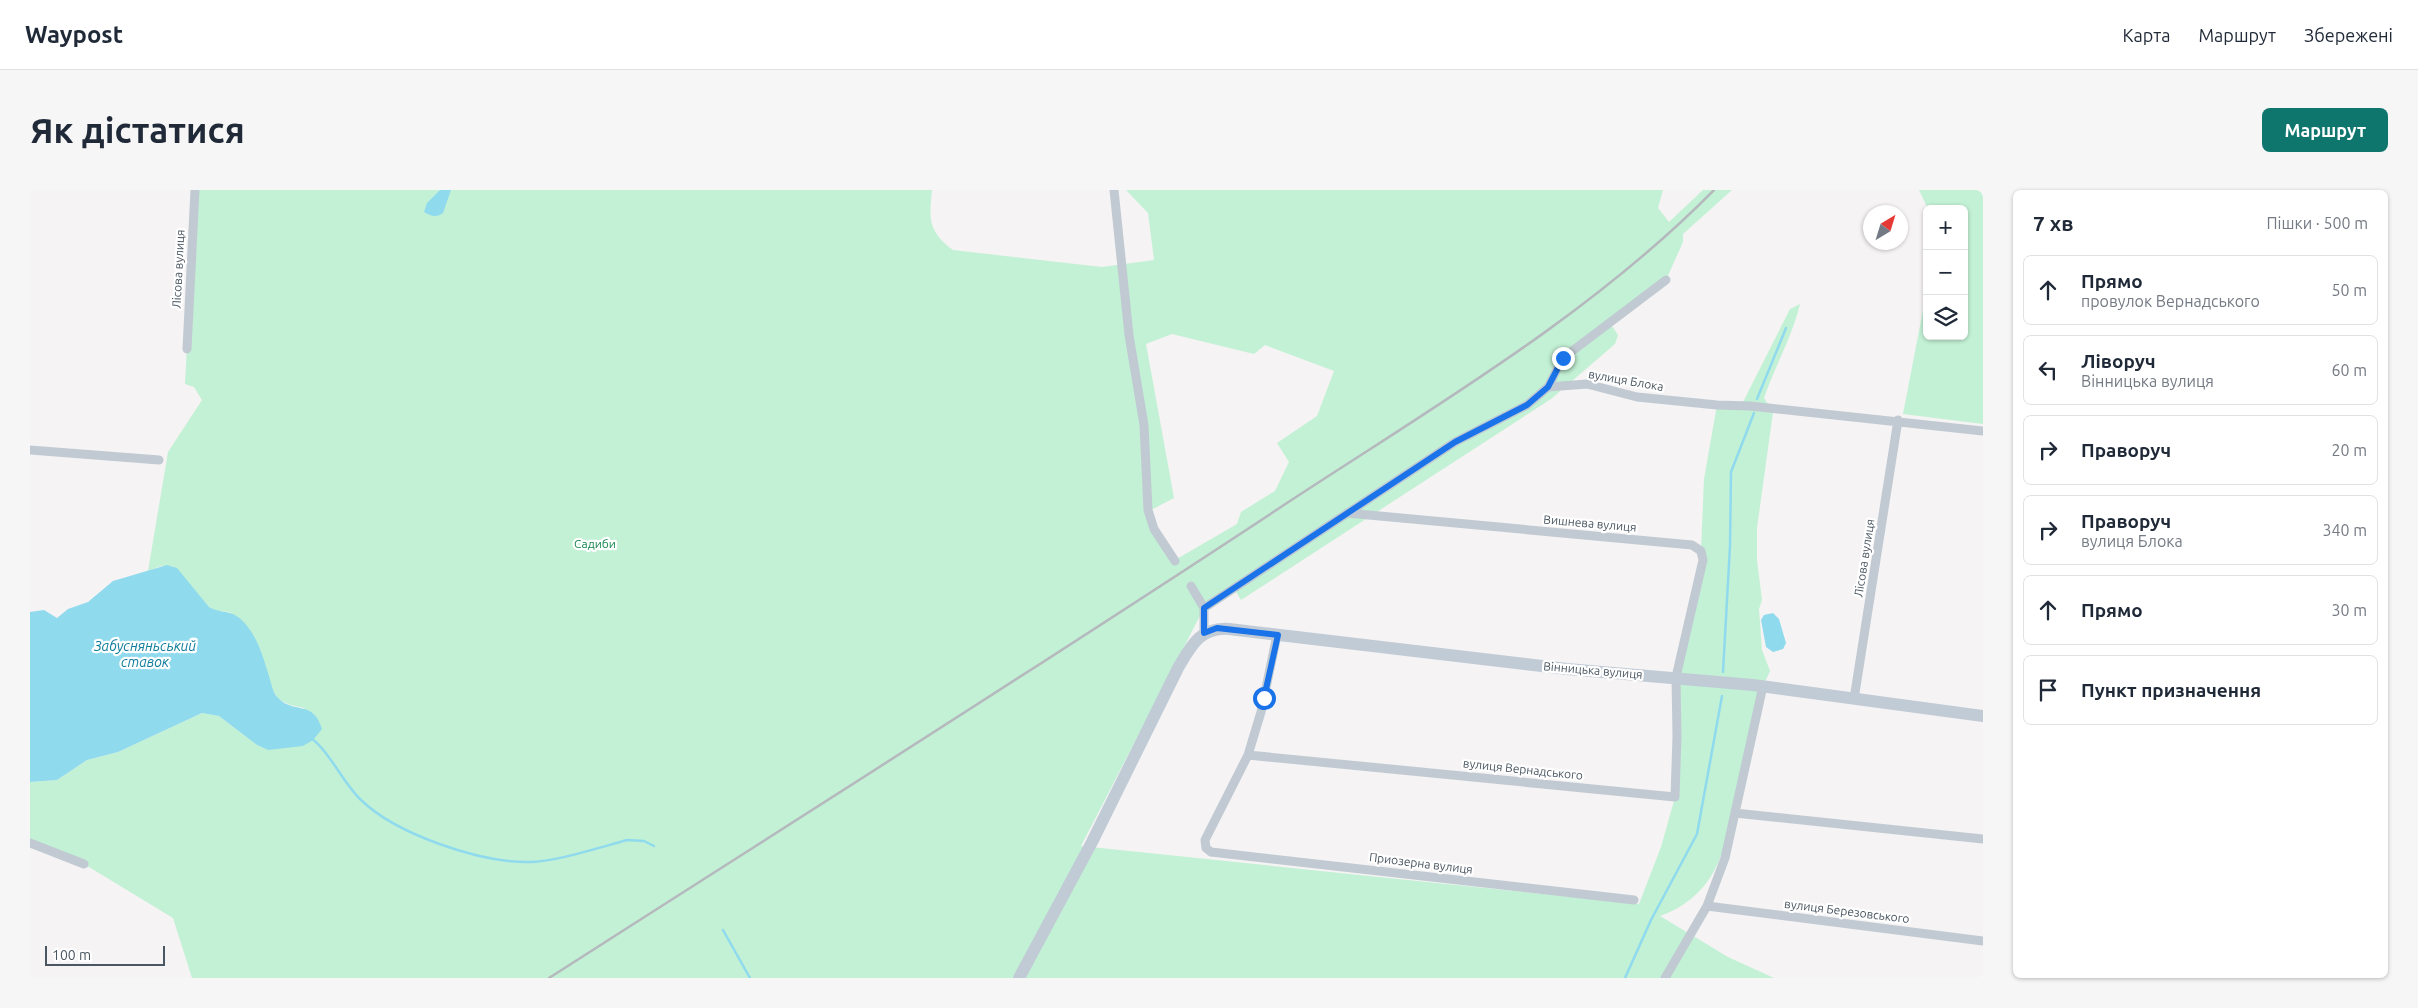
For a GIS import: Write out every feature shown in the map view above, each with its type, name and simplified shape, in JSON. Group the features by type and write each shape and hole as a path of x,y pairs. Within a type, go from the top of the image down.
{"street":[{"name":"Лісова вулиця","path":"186,349 195,190"},
{"path":"1114,190 1129,335 1144,425 1148,510 1154,529 1175,561"},
{"path":"1204,608 1455,442 1527,405 1548,387 1563,358 1666,280"},
{"name":"вулиця Блока","path":"1548,387 1587,384 1637,397 1898,420 1983,430"},
{"name":"Лісова вулиця","path":"1854,699 1898,420"},
{"path":"30,450 159,460"},
{"name":"Вишнева вулиця","path":"1348,513 1692,545 1701,551 1703,560 1676,677"},
{"path":"1019,978 1092,842 1178,668 1190,648 1204,633 1204,608 1191,586"},
{"name":"Вінницька вулиця","path":"1204,633 1217,628 1568,669 1763,686 1983,716"},
{"path":"1248,755 1261,712 1278,635"},
{"name":"вулиця Вернадського","path":"1248,755 1675,797 1676,677"},
{"path":"1665,978 1707,906 1725,858 1763,686"},
{"name":"Приозерна вулиця","path":"1248,755 1205,840 1206,848 1211,852 1634,900"},
{"path":"1735,813 1983,839"},
{"path":"30,843 84,864"},
{"name":"вулиця Березовського","path":"1707,906 1983,941"}],"green space":[{"name":"Садиби","path":"195,190 932,190 932,224 939,237 953,250 1102,267 1154,260 1148,213 1126,190 1663,190 1658,208 1669,222 1703,190 1732,190 1683,234 1683,242 1666,280 1610,323 1618,335 1615,344 1551,399 1241,600 1234,588 1204,608 1081,846 1639,904 1661,847 1675,797 1676,677 1701,551 1704,479 1717,405 1741,406 1790,309 1800,304 1793,328 1764,398 1773,412 1757,528 1757,560 1762,600 1759,609 1762,650 1770,671 1763,686 1739,798 1728,835 1714,871 1704,886 1691,899 1676,909 1660,916 1728,957 1774,978 192,978 173,918 84,864 30,843 30,782 57,780 87,760 118,752 202,713 219,716 257,745 269,750 304,708 290,705 278,699 230,612 215,611 209,607 172,566 161,566 148,571 168,452 202,400 194,387 185,384","holes":["1172,334 1254,354 1265,345 1334,371 1317,416 1277,443 1289,462 1275,491 1241,512 1237,524 1175,560 1149,511 1174,498 1146,344"]},
{"path":"1919,190 1983,190 1983,424 1903,414 1923,310 1923,340 1968,340 1968,205 1926,205"}],"water":[{"path":"440,190 451,190 443,213 438,216 429,215 424,212 427,203"},
{"name":"Забусняньський ставок","path":"167,565 177,568 209,607 235,615 244,622 257,642 276,696 291,706 309,710 314,714 322,729 313,740 303,746 268,750 257,745 219,716 202,713 118,752 87,760 57,780 30,782 30,612 44,610 57,618 68,609 88,602 113,581"},
{"path":"1773,613 1779,619 1786,643 1783,649 1773,652 1766,647 1761,620 1764,615"}],"waterway":[{"path":"1757,399 1786,328"},
{"path":"1723,672 1730,546 1731,472 1754,413"},
{"path":"1625,978 1651,920 1697,834 1722,696"},
{"path":"311,738 324,751 361,800 395,824 439,844 485,857 527,862 550,860 627,840 644,841 654,846"},
{"path":"723,930 750,978"}],"railway":[{"path":"549,978 1015,680 1458,392 1565,317 1617,277 1667,235 1714,190"}],"route":[{"path":"1264,698 1278,635 1217,628 1204,633 1204,608 1455,442 1527,405 1548,387 1563,358"}]}
